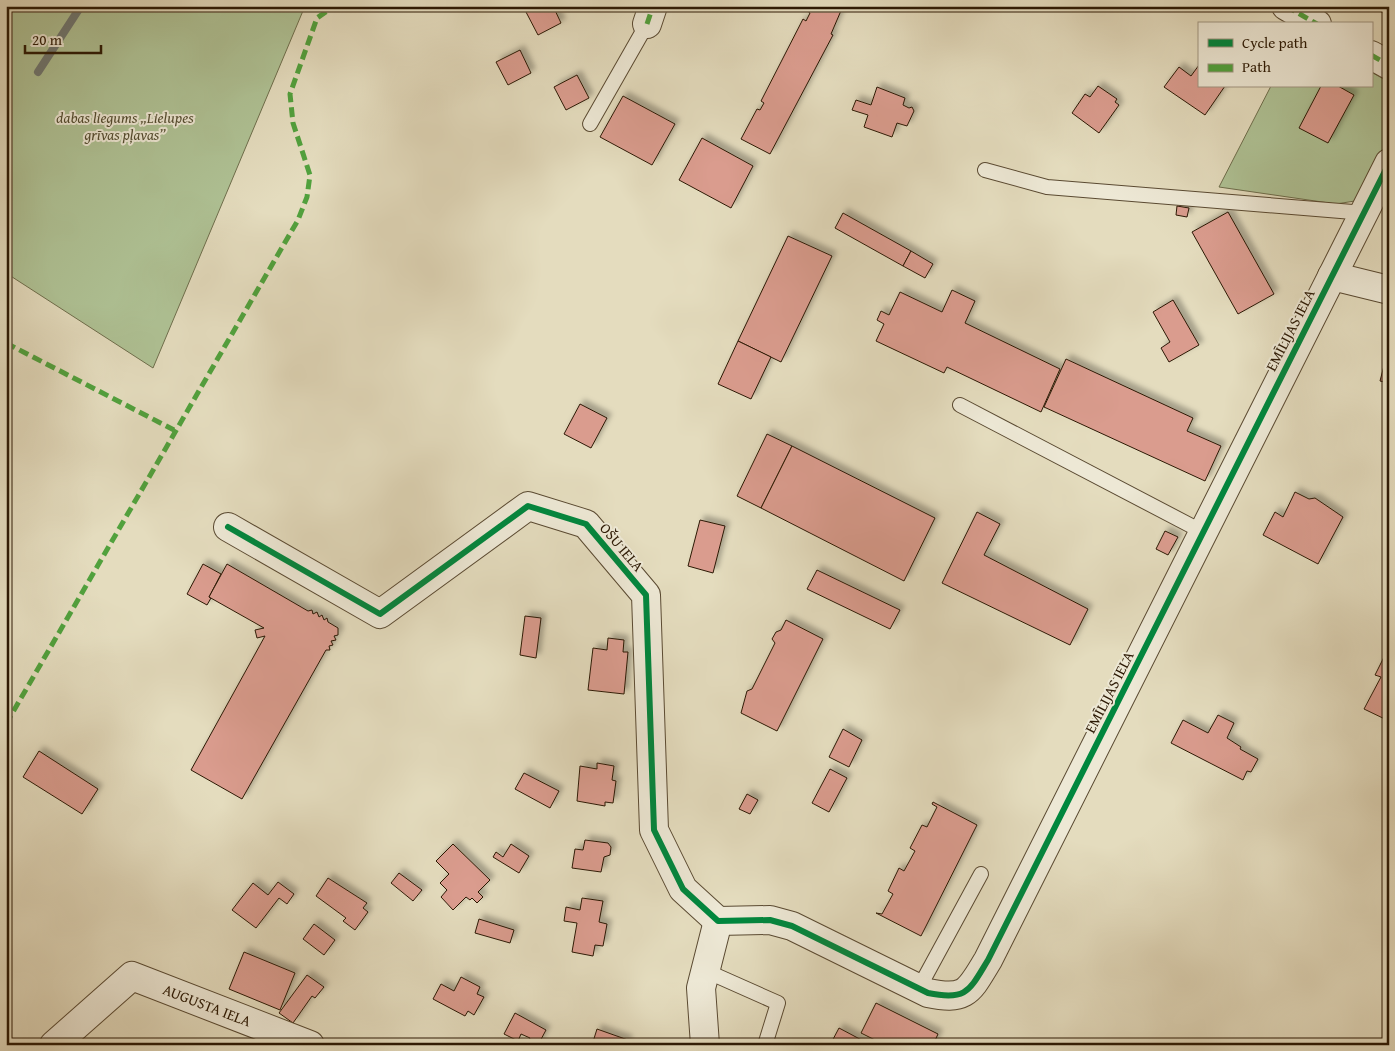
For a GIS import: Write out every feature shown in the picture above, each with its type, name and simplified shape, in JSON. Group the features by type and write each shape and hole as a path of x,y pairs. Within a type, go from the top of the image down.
{"street":[{"path":"1286,6 1314,22"},
{"path":"1372,56 1389,65"},
{"name":"EMĪLIJAS IELA","path":"718,920 770,920 792,926 919,988 951,998 971,988 988,960 1389,164"},
{"path":"1332,276 1389,290"},
{"name":"OŠU IELA","path":"228,527 380,614 528,506 586,524 646,595 654,830 683,889 718,920"},
{"path":"705,1045 701,988 718,920"},
{"name":"AUGUSTA IELA","path":"67,1042 132,976 310,1045"}],"lane":[{"path":"590,124 650,15"},
{"path":"985,170 1047,187 1365,213"},
{"path":"960,405 1203,532"},
{"path":"919,988 981,874"},
{"path":"706,971 778,1003 766,1045"}],"green space":[{"name":"dabas liegums „Lielupes grīvas pļavas”","path":"6,6 305,6 153,368 6,273"},
{"path":"1372,73 1389,82 1389,141 1361,200 1336,204 1219,187 1270,88 1372,88"}],"building":[{"path":"536,6 553,6 561,23 538,35 526,12"},
{"path":"801,6 843,6 831,34 833,35 770,154 741,139 757,109 760,110 764,103 761,101 803,19 806,21 810,13"},
{"path":"1370,6 1389,6 1389,16"},
{"path":"520,50 531,73 508,85 496,62"},
{"path":"1198,66 1198,88 1224,88 1205,115 1164,87 1179,67 1191,76"},
{"path":"577,75 589,98 566,110 554,87"},
{"path":"1098,86 1117,99 1115,102 1119,105 1099,133 1072,113 1085,94 1090,97"},
{"path":"877,87 905,98 903,105 909,108 912,107 914,111 907,126 897,123 892,137 864,127 868,115 852,110 856,100 871,105"},
{"path":"1320,88 1342,88 1354,95 1328,143 1299,128"},
{"path":"623,96 675,124 652,165 600,137"},
{"path":"702,138 753,166 731,208 679,180"},
{"path":"1177,206 1189,208 1187,217 1176,215"},
{"path":"1228,212 1274,294 1238,314 1192,232"},
{"path":"843,213 911,251 903,266 835,228"},
{"path":"788,236 832,256 781,362 738,341"},
{"path":"911,251 933,264 925,278 903,266"},
{"path":"952,290 975,301 965,323 1060,369 1041,412 947,367 944,373 876,341 884,324 877,320 881,311 889,315 900,292 942,312"},
{"path":"1173,300 1199,345 1169,362 1161,348 1170,342 1153,312"},
{"path":"738,341 771,357 751,399 718,384"},
{"path":"1389,348 1389,383 1380,381 1387,354 1384,354 1385,349"},
{"path":"1066,359 1193,418 1187,431 1221,446 1205,481 1044,407"},
{"path":"580,404 607,418 591,448 564,434"},
{"path":"767,434 792,446 761,508 737,496"},
{"path":"792,446 935,518 904,581 761,508"},
{"path":"1295,492 1309,499 1315,498 1343,517 1318,564 1263,535 1275,512 1283,517"},
{"path":"977,512 1000,524 984,555 1088,609 1070,645 942,583"},
{"path":"700,520 725,526 713,573 688,566"},
{"path":"1165,531 1178,537 1168,555 1156,549"},
{"path":"203,564 221,574 207,605 187,594"},
{"path":"227,564 308,611 312,610 313,614 317,612 319,617 322,615 324,620 327,618 328,622 338,628 338,635 334,636 336,640 331,641 333,645 329,646 330,650 326,650 242,799 191,770 265,636 257,638 255,630 264,628 209,597"},
{"path":"817,570 900,610 890,629 807,589"},
{"path":"525,616 541,618 536,658 520,655"},
{"path":"786,620 823,639 777,731 741,713 747,691 752,689 775,643 772,639 776,632 781,630"},
{"path":"608,638 624,640 623,652 628,652 624,694 588,690 593,648 607,650"},
{"path":"1386,653 1389,654 1389,721 1364,709 1381,677 1375,675"},
{"path":"1218,715 1234,723 1227,738 1241,747 1240,749 1258,759 1251,772 1247,771 1243,780 1171,743 1183,720 1208,733"},
{"path":"843,729 862,740 849,767 829,757"},
{"path":"39,751 98,789 82,814 23,777"},
{"path":"597,763 614,766 612,780 616,781 613,803 605,802 605,806 577,801 580,766 597,769"},
{"path":"830,769 847,778 829,812 812,803"},
{"path":"524,773 559,791 550,808 515,789"},
{"path":"747,794 758,800 750,814 739,809"},
{"path":"933,802 977,825 921,936 876,913 882,914 893,894 888,891 899,868 904,871 915,851 910,848 922,825 927,827 937,807 932,804"},
{"path":"585,840 608,843 611,847 610,855 604,857 601,872 572,868 575,849 583,850"},
{"path":"453,844 490,880 478,892 483,897 477,903 472,898 470,900 466,897 453,910 441,897 447,890 440,883 449,874 436,861"},
{"path":"511,844 529,856 519,873 493,857 496,852 503,857"},
{"path":"399,873 422,890 413,901 391,883"},
{"path":"328,878 367,903 363,908 368,912 355,930 343,921 346,918 316,896"},
{"path":"278,882 294,894 287,904 279,898 256,928 232,910 253,883 268,895"},
{"path":"582,898 603,901 599,922 607,924 603,946 595,945 593,956 572,952 577,923 564,921 566,907 580,910"},
{"path":"479,919 514,930 510,943 475,933"},
{"path":"314,924 335,940 324,955 303,939"},
{"path":"244,952 295,973 280,1010 229,989"},
{"path":"307,975 324,987 315,998 312,996 293,1023 279,1013"},
{"path":"461,977 480,987 477,994 484,997 474,1015 468,1011 465,1016 433,999 441,984 454,991"},
{"path":"876,1003 938,1034 933,1045 885,1045 861,1033"},
{"path":"515,1013 546,1030 538,1045 527,1043 530,1038 521,1034 518,1041 504,1034"},
{"path":"839,1028 871,1045 830,1045"},
{"path":"597,1029 628,1040 626,1045 592,1045"}],"waterway":[{"path":"38,72 81,6"}],"marked path":[{"path":"6,724 298,220 307,197 310,175 293,123 290,94 317,18 334,6"},
{"path":"647,24 653,6"},
{"path":"1286,6 1314,22"},
{"path":"1372,56 1389,65"},
{"path":"6,343 174,430"}],"cycle path":[{"path":"228,527 380,614 528,506 586,524 646,595 654,830 683,889 718,921 770,920 792,926 928,993 951,996 959,994 971,986 988,960 1389,163"}]}
